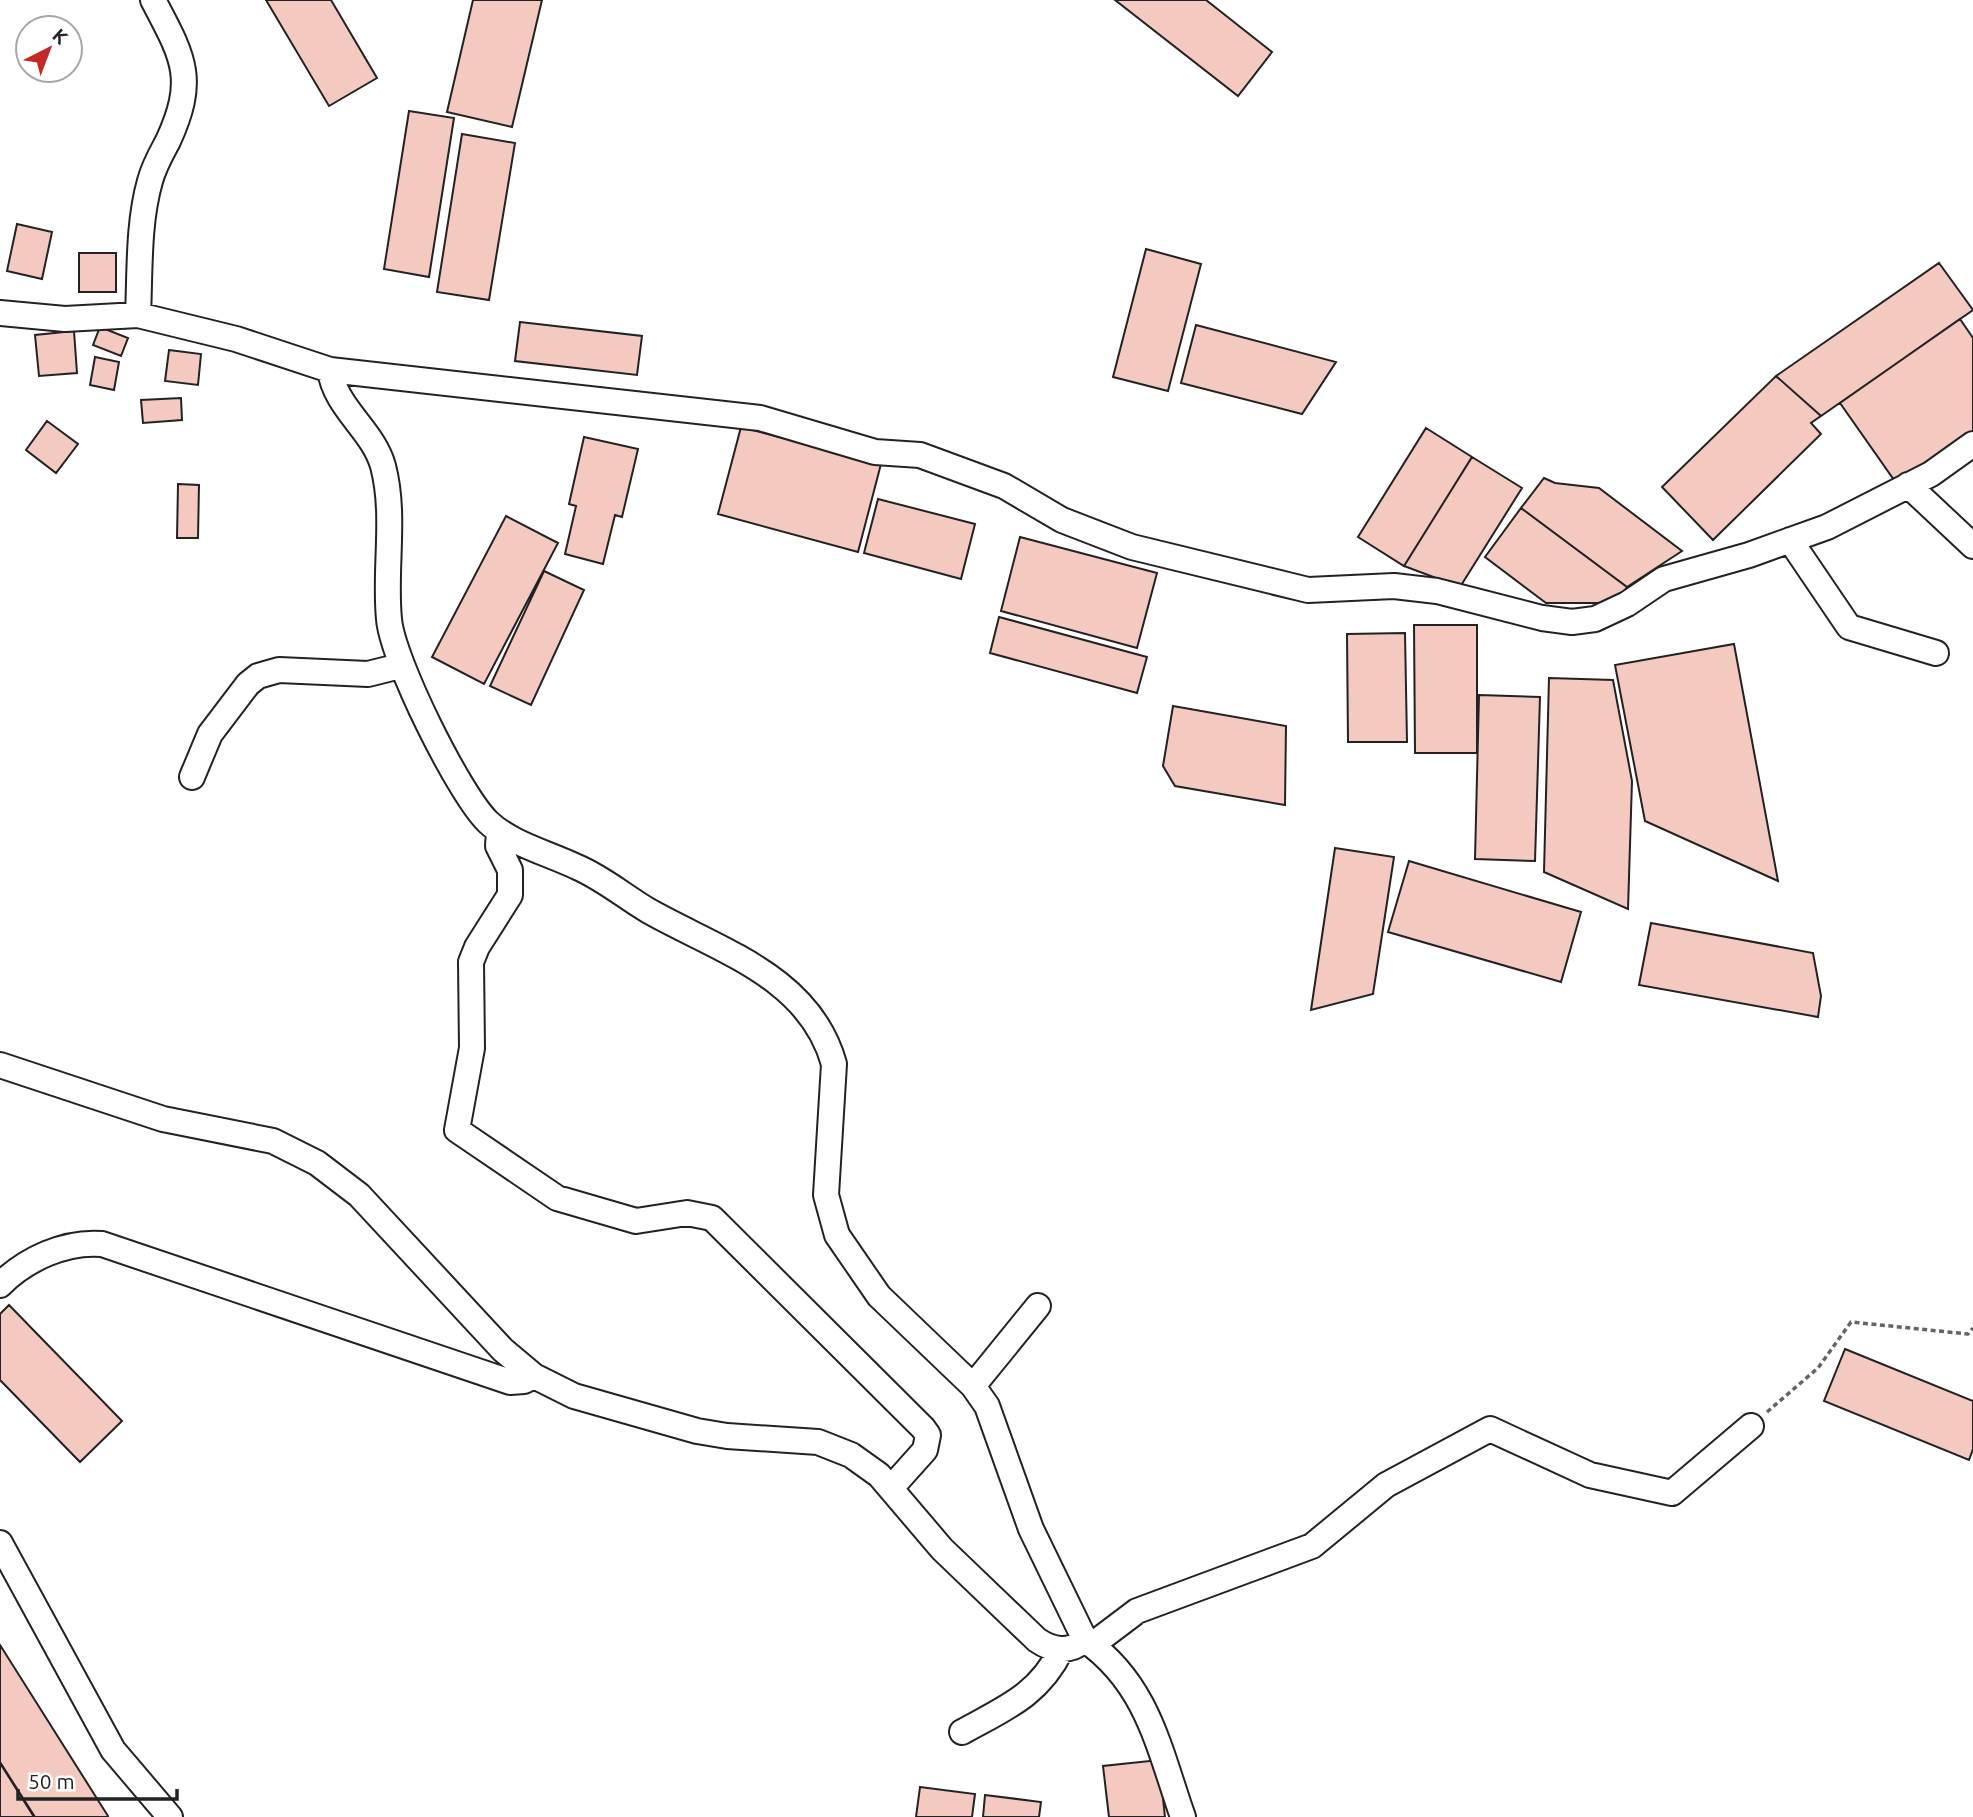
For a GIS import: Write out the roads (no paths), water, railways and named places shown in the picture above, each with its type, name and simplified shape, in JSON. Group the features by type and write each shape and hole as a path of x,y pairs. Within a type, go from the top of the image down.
{"street":[{"path":"138,315 144,217 150,180 184,95 185,81 179,49 153,0"},
{"path":"0,313 65,319 138,315 236,340 330,370 760,418 875,452 920,455 1004,486 1062,520 1132,547 1308,590 1394,586 1437,591 1542,618 1572,622 1595,619 1627,604 1664,579 1827,527 1908,485 1973,444"},
{"path":"330,370 335,391 373,442 386,477 388,616 400,666 468,796 499,832 580,868 649,911 725,949 775,981 808,1010 825,1036 834,1064 826,1195 837,1236 896,1315 973,1385 987,1406 1031,1530 1088,1643 1127,1680 1144,1704 1183,1817"},
{"path":"1908,485 1973,546"},
{"path":"1790,540 1849,627 1936,653"},
{"path":"192,777 210,734 241,693 258,676 279,670 369,674 400,666"},
{"path":"499,832 498,846 510,870 510,895 477,947 471,962 472,1048 457,1130 557,1198 636,1221 687,1213 712,1218 928,1435 925,1450 891,1488"},
{"path":"0,1065 163,1119 273,1141 317,1163 359,1195 502,1350 534,1376 574,1396 696,1431 727,1436 818,1442 836,1448 869,1466 942,1549 1008,1615 1048,1647 1061,1650 1088,1643 1137,1611 1312,1546 1386,1485 1490,1429 1590,1475 1672,1493 1751,1426"},
{"path":"0,1285 25,1265 70,1245 103,1244 510,1382 524,1381 534,1376"},
{"path":"973,1385 1038,1306"},
{"path":"0,1543 113,1750 170,1817"},
{"path":"962,1732 1026,1697 1050,1672 1061,1650"}]}
